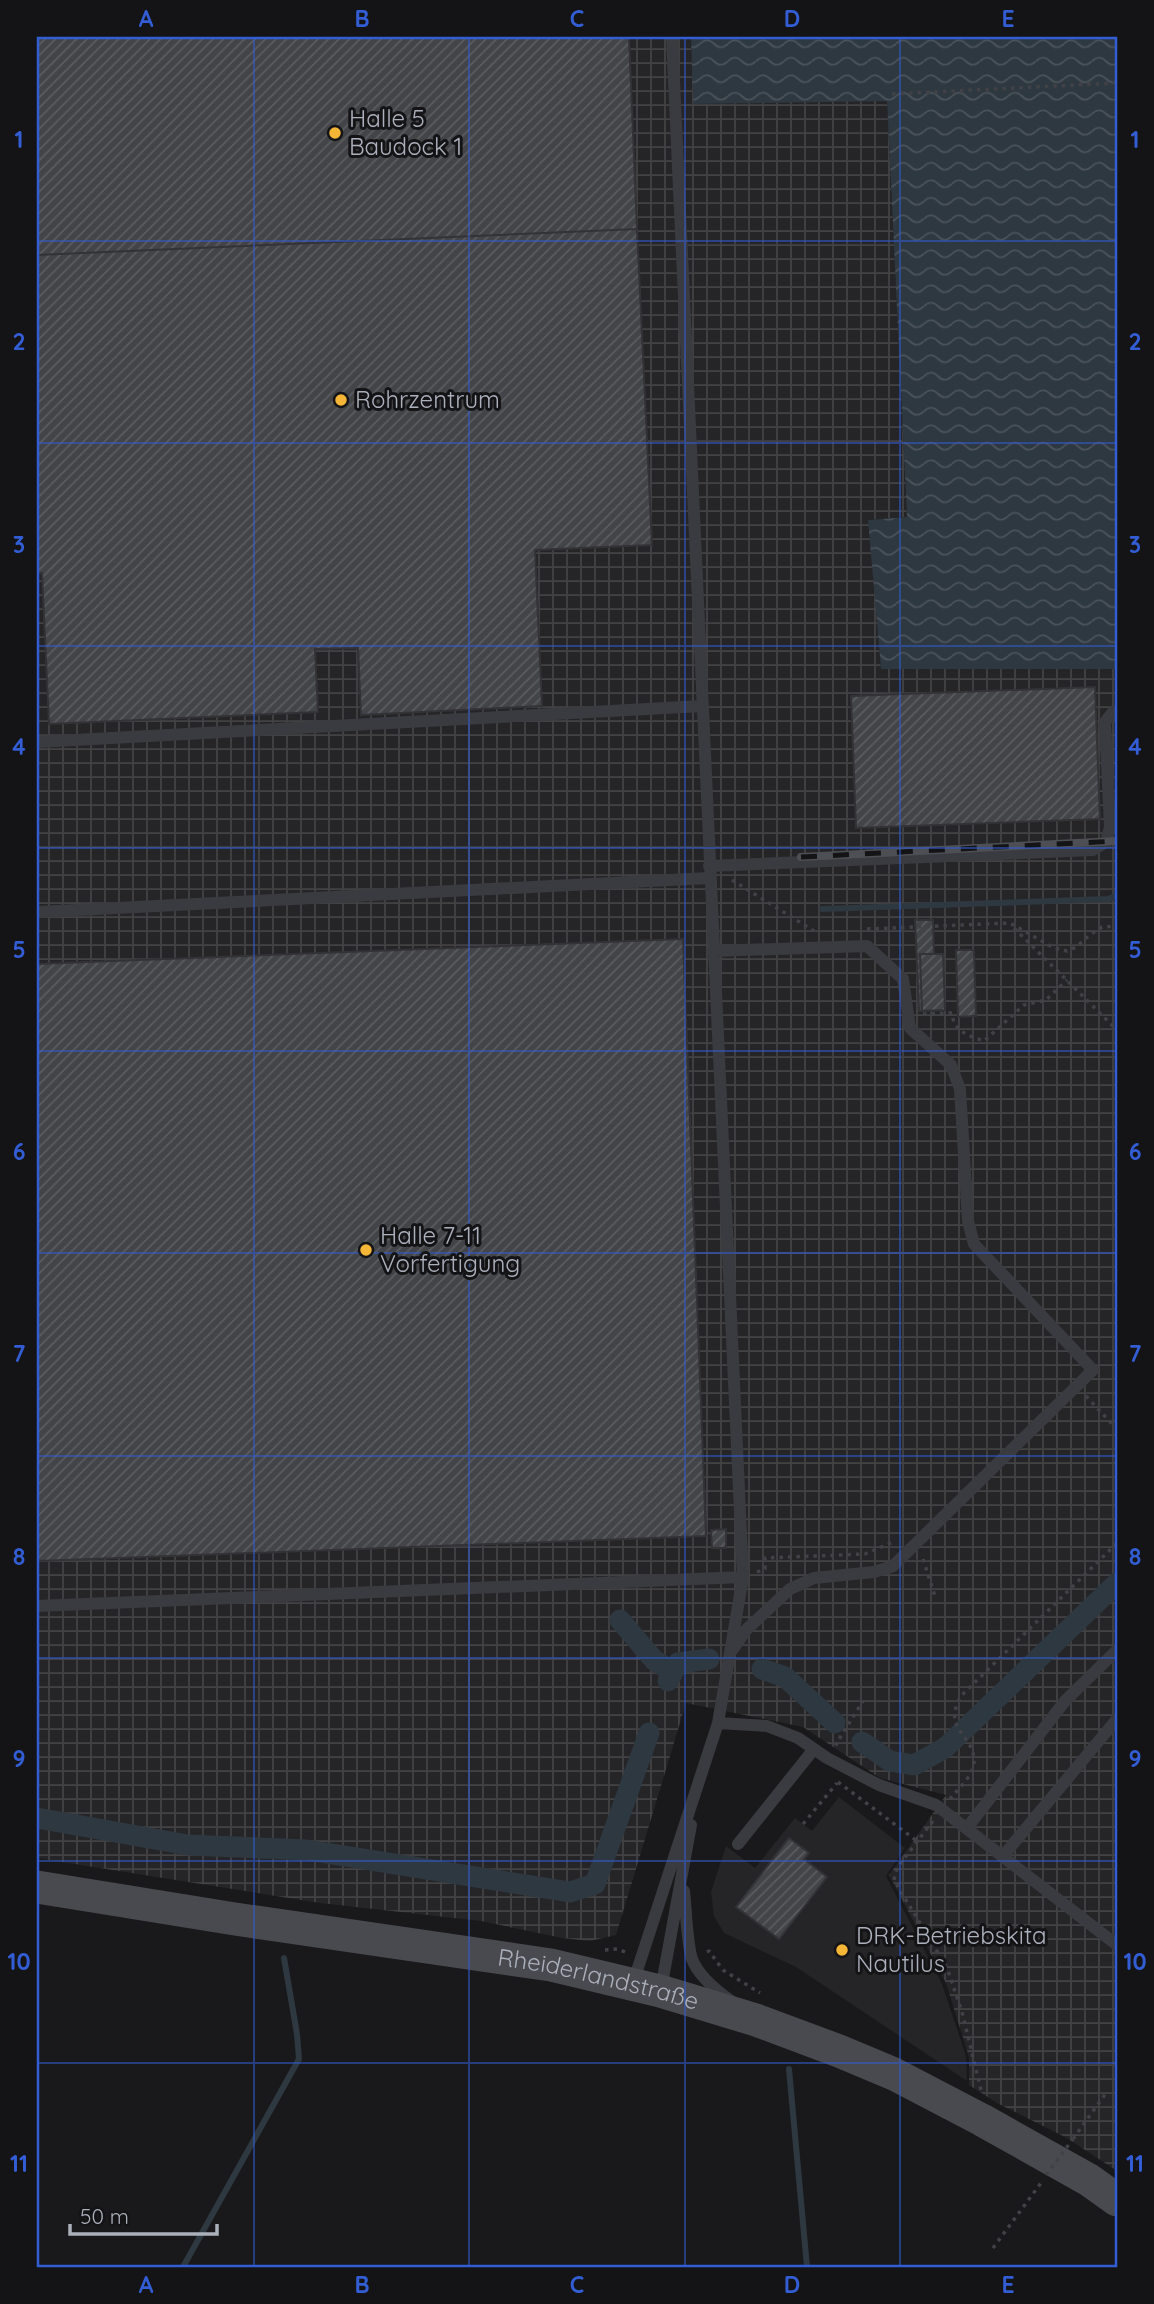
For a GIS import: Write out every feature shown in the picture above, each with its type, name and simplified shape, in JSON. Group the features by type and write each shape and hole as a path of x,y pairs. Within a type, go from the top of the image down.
{"main road":[{"name":"Rheiderlandstraße","path":"37,1887 551,1965 646,1988 756,2020 894,2074 1089,2180 1117,2200"}],"lane":[{"path":"646,1988 696,1790 718,1723 743,1577 672,37"},
{"path":"37,742 702,706"},
{"path":"37,912 1093,850 1106,842 1110,827 1105,722 1117,711"},
{"path":"713,951 867,946 903,979 910,1028 951,1065 960,1089 968,1220 974,1244 1093,1370 893,1566 874,1572 814,1578 790,1589 746,1630 731,1652"},
{"path":"37,1606 743,1577"},
{"path":"967,1828 1065,1702 1117,1650"},
{"path":"1003,1856 1117,1719"},
{"path":"718,1723 767,1726 797,1738 879,1786 936,1805 1117,1945"},
{"path":"738,1844 814,1749"},
{"path":"646,1988 683,1877 696,1790"},
{"path":"683,1877 692,1959 720,1992 756,2020"}],"path":[{"path":"892,94 1117,83"},
{"path":"709,872 813,931 825,931"},
{"path":"862,929 1010,923 1054,947 1067,951 1102,927 1117,926"},
{"path":"1010,923 1117,1030"},
{"path":"908,1015 951,1013 952,1020 966,1035 984,1041 1024,1005 1046,1000 1067,980"},
{"path":"1077,1386 1113,1425"},
{"path":"743,1577 765,1569 765,1558 865,1554 892,1543 901,1534"},
{"path":"983,2102 980,2077 947,1968 894,1880 897,1868 972,1769 974,1760 954,1718 956,1705 970,1686 1117,1543"},
{"path":"836,1744 863,1701"},
{"path":"803,1824 837,1783"},
{"path":"992,2248 1106,2092"}],"shaded area":[{"path":"37,37 691,37 694,104 887,100 907,517 869,520 881,669 1117,669 1117,2171 1067,2138 997,2103 969,2085 969,2057 946,1983 889,1875 946,1795 880,1778 803,1727 686,1703 616,1935 590,1941 562,1938 481,1921 320,1903 37,1858"},
{"name":"DRK-Betriebskita Nautilus","path":"839,1797 905,1848 886,1876 942,1984 966,2056 967,2081 796,1967 724,1933 714,1916 711,1892 726,1846 755,1868 795,1818 812,1831"}],"water":[{"path":"691,37 1117,37 1117,669 881,669 868,520 907,517 887,101 693,104"}],"building":[{"name":"Halle 5 Baudock 1","path":"37,37 629,37 637,229 37,255"},
{"name":"Rohrzentrum","path":"637,229 652,545 535,550 542,706 361,715 358,648 315,649 318,712 49,724 42,573 37,573 37,255"},
{"path":"1095,687 1100,819 856,828 851,696"},
{"path":"915,920 933,920 934,954 920,954 922,1011 919,1011"},
{"name":"Halle 7-11 Vorfertigung","path":"683,939 706,1536 37,1561 37,964"},
{"path":"956,950 974,950 976,1016 958,1017"},
{"path":"920,954 943,954 945,1010 922,1011"},
{"path":"726,1529 726,1548 712,1548 711,1530"},
{"path":"789,1838 809,1853 804,1859 827,1877 779,1939 736,1907"}],"waterway":[{"path":"822,909 1109,899 1117,895"},
{"path":"862,1742 890,1761 914,1765 945,1748 1117,1583"},
{"path":"620,1620 654,1660 673,1672"},
{"path":"668,1681 678,1663 709,1659"},
{"path":"762,1669 785,1677 835,1723"},
{"path":"37,1818 188,1845 307,1850 570,1892 595,1884 649,1733"},
{"path":"183,2267 299,2059 284,1958"},
{"path":"789,2069 807,2267"}],"railway":[{"path":"801,857 1117,841"}],"place":[{"name":"Halle 5 Baudock 1","path":"335,133"},
{"name":"Rohrzentrum","path":"341,400"},
{"name":"Halle 7-11 Vorfertigung","path":"366,1250"},
{"name":"DRK-Betriebskita Nautilus","path":"842,1950"}]}
